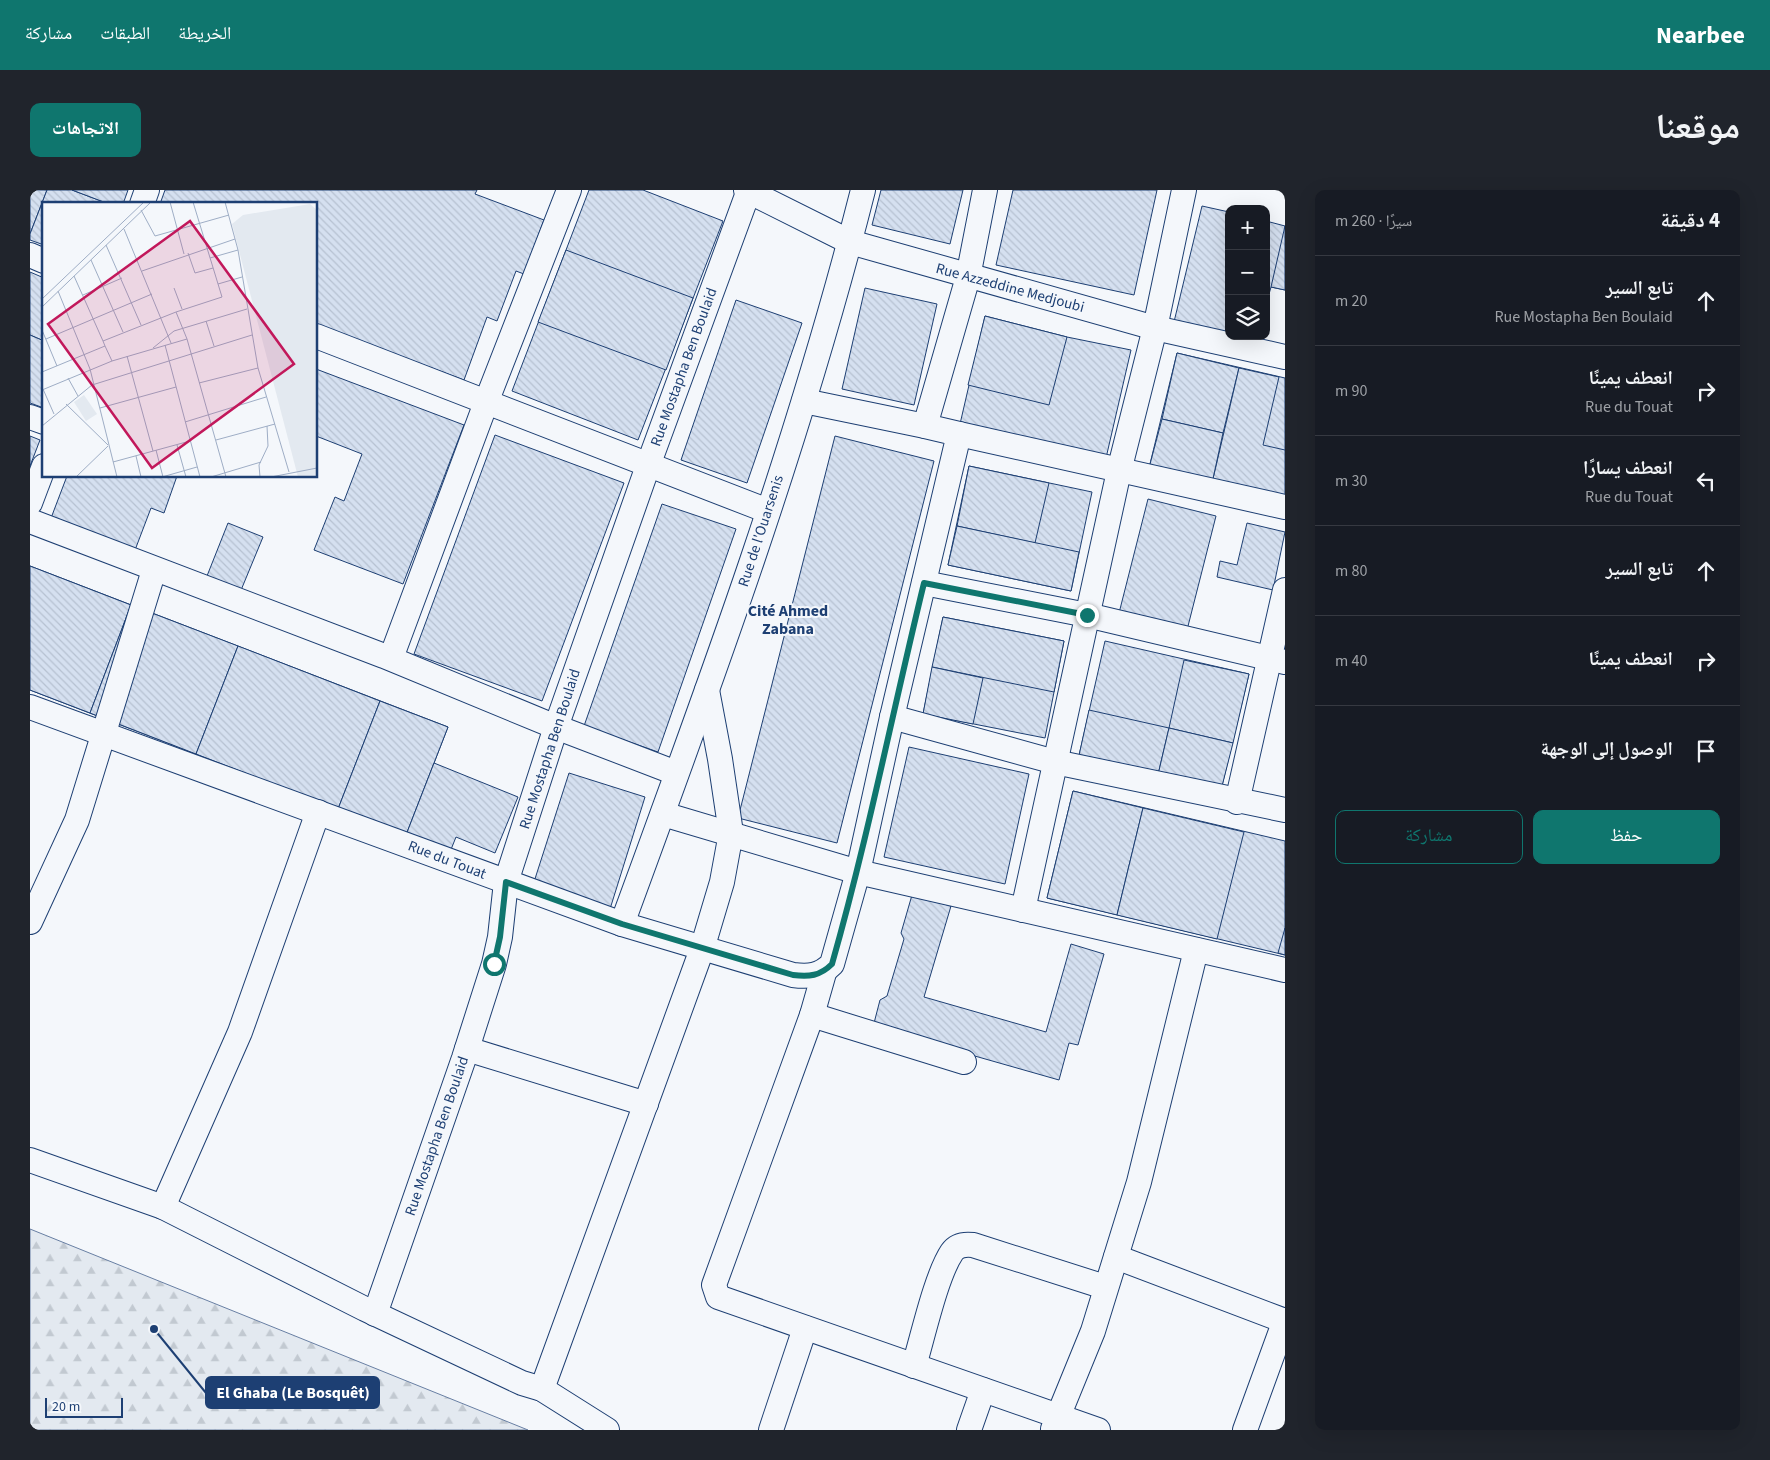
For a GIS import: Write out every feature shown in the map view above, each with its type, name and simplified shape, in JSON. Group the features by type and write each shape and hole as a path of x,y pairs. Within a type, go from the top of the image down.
{"street":[{"path":"143,202 147,190"},
{"path":"391,658 487,400 570,190"},
{"name":"Rue Azzeddine Medjoubi","path":"748,190 850,242 968,277 1155,328 1285,357"},
{"name":"Rue Mostapha Ben Boulaid","path":"375,1314 467,1049 500,937 506,882 556,727 648,463 748,190"},
{"name":"Rue de l'Ouarsenis","path":"622,924 707,690 804,401 863,190"},
{"path":"925,426 968,277 984,190"},
{"path":"1023,910 1119,471 1155,328 1184,190"},
{"path":"30,255 42,260"},
{"path":"318,337 487,400 768,510"},
{"path":"804,401 925,426 1285,507"},
{"path":"30,417 42,421"},
{"path":"959,434 892,717 858,872 832,964 824,973 812,1015 714,1285 718,1297 983,1390 1055,1423 1098,1430"},
{"path":"30,503 42,471"},
{"path":"30,521 154,570 391,658 556,727 676,773"},
{"path":"30,922 77,820 154,570"},
{"path":"924,583 1087,615 1278,661"},
{"path":"1237,802 1278,661 1285,590"},
{"path":"542,1389 702,949 722,882 731,833 707,690"},
{"name":"Rue du Touat","path":"30,707 622,924 793,975 808,977 824,973"},
{"path":"892,717 1054,762 1237,802 1285,810"},
{"path":"163,1208 240,1032 318,812"},
{"path":"662,814 858,872 1285,970"},
{"path":"1055,1423 1092,1330 1139,1182 1196,950"},
{"path":"812,1015 964,1062"},
{"path":"467,1049 646,1104"},
{"path":"30,1160 163,1208 375,1314 522,1383 542,1389 607,1430"},
{"path":"914,1366 942,1274 953,1251 962,1244 973,1245 1105,1287"},
{"path":"1116,1257 1285,1321 1245,1430"},
{"path":"771,1430 805,1328"},
{"path":"969,1430 983,1390"}],"green space":[{"path":"30,1229 528,1430 30,1430"}],"building":[{"path":"30,190 47,190 42,202 30,234"},
{"path":"47,190 72,190 104,202 42,202"},
{"path":"72,190 128,190 124,202 104,202"},
{"path":"165,190 477,190 475,194 544,220 524,274 516,271 497,321 487,317 464,380 318,326 318,202 161,202"},
{"path":"589,190 643,190 723,221 638,440 512,391"},
{"path":"881,190 963,190 950,244 872,225"},
{"path":"1013,190 1157,190 1134,295 996,265"},
{"path":"42,203 42,244 30,240 30,234"},
{"path":"1202,206 1225,211 1225,339 1173,326"},
{"path":"1270,222 1285,226 1285,290 1271,287 1270,291"},
{"path":"1285,226 1285,290 1271,287"},
{"path":"566,250 693,298 666,370 538,322"},
{"path":"30,272 42,277 42,340 30,335"},
{"path":"865,288 937,304 914,405 842,389"},
{"path":"736,300 802,323 747,483 681,460"},
{"path":"985,316 1067,337 1131,350 1106,458 960,424"},
{"path":"985,316 1067,337 1049,405 968,385"},
{"path":"30,335 42,340 42,407 30,403"},
{"path":"1231,340 1258,340 1256,346"},
{"path":"1177,353 1285,378 1285,500 1149,468"},
{"path":"1177,353 1239,368 1223,433 1162,419"},
{"path":"1239,368 1279,377 1263,445 1285,450 1285,500 1212,483"},
{"path":"318,370 464,425 403,584 314,550 335,497 344,501 362,454 318,437"},
{"path":"1162,419 1223,433 1212,483 1149,468"},
{"path":"495,435 624,483 542,701 414,654"},
{"path":"30,436 40,440 30,466"},
{"path":"835,436 934,461 837,843 738,818"},
{"path":"969,466 1092,492 1071,591 948,565"},
{"path":"969,466 1049,483 1035,543 957,526"},
{"path":"66,478 176,478 164,513 151,508 132,558 48,526"},
{"path":"1148,499 1216,516 1186,634 1118,617"},
{"path":"662,504 736,529 658,752 584,726"},
{"path":"228,523 263,537 239,595 205,581"},
{"path":"1247,523 1285,532 1273,590 1217,577 1220,561 1237,565"},
{"path":"957,526 1079,552 1071,591 948,565"},
{"path":"30,566 448,727 406,835 30,690"},
{"path":"30,566 131,605 90,713 30,690"},
{"path":"131,605 238,646 196,754 90,713"},
{"path":"943,617 1064,641 1045,738 923,714"},
{"path":"943,617 1064,641 1054,692 932,667"},
{"path":"1105,641 1249,674 1220,794 1078,760"},
{"path":"238,646 380,701 338,809 196,754"},
{"path":"1184,660 1249,674 1233,743 1169,728"},
{"path":"932,667 983,678 973,724 923,714"},
{"path":"380,701 448,727 406,835 338,809"},
{"path":"1089,710 1169,728 1157,779 1078,760"},
{"path":"1169,728 1233,743 1220,794 1157,779"},
{"path":"909,747 1029,774 1005,884 884,857"},
{"path":"434,763 518,797 495,853 456,837 450,852 406,835"},
{"path":"569,773 645,797 610,909 533,885"},
{"path":"1073,791 1285,841 1285,955 1047,898"},
{"path":"1073,791 1143,808 1117,915 1047,898"},
{"path":"1143,808 1244,832 1217,939 1117,915"},
{"path":"912,895 951,906 924,997 1046,1032 1071,944 1104,954 1078,1045 1069,1043 1059,1080 873,1027 880,1000 887,996 904,939 901,933"},
{"path":"1285,928 1285,955 1278,953"}],"place":[{"name":"El Ghaba (Le Bosquêt)","path":"154,1329"}],"district":[{"name":"Cité Ahmed Zabana","path":"788,620"}],"route":[{"path":"494,964 500,937 506,882 622,924 702,949 793,975 808,977 824,973 832,964 858,872 924,583 1087,615"}]}
